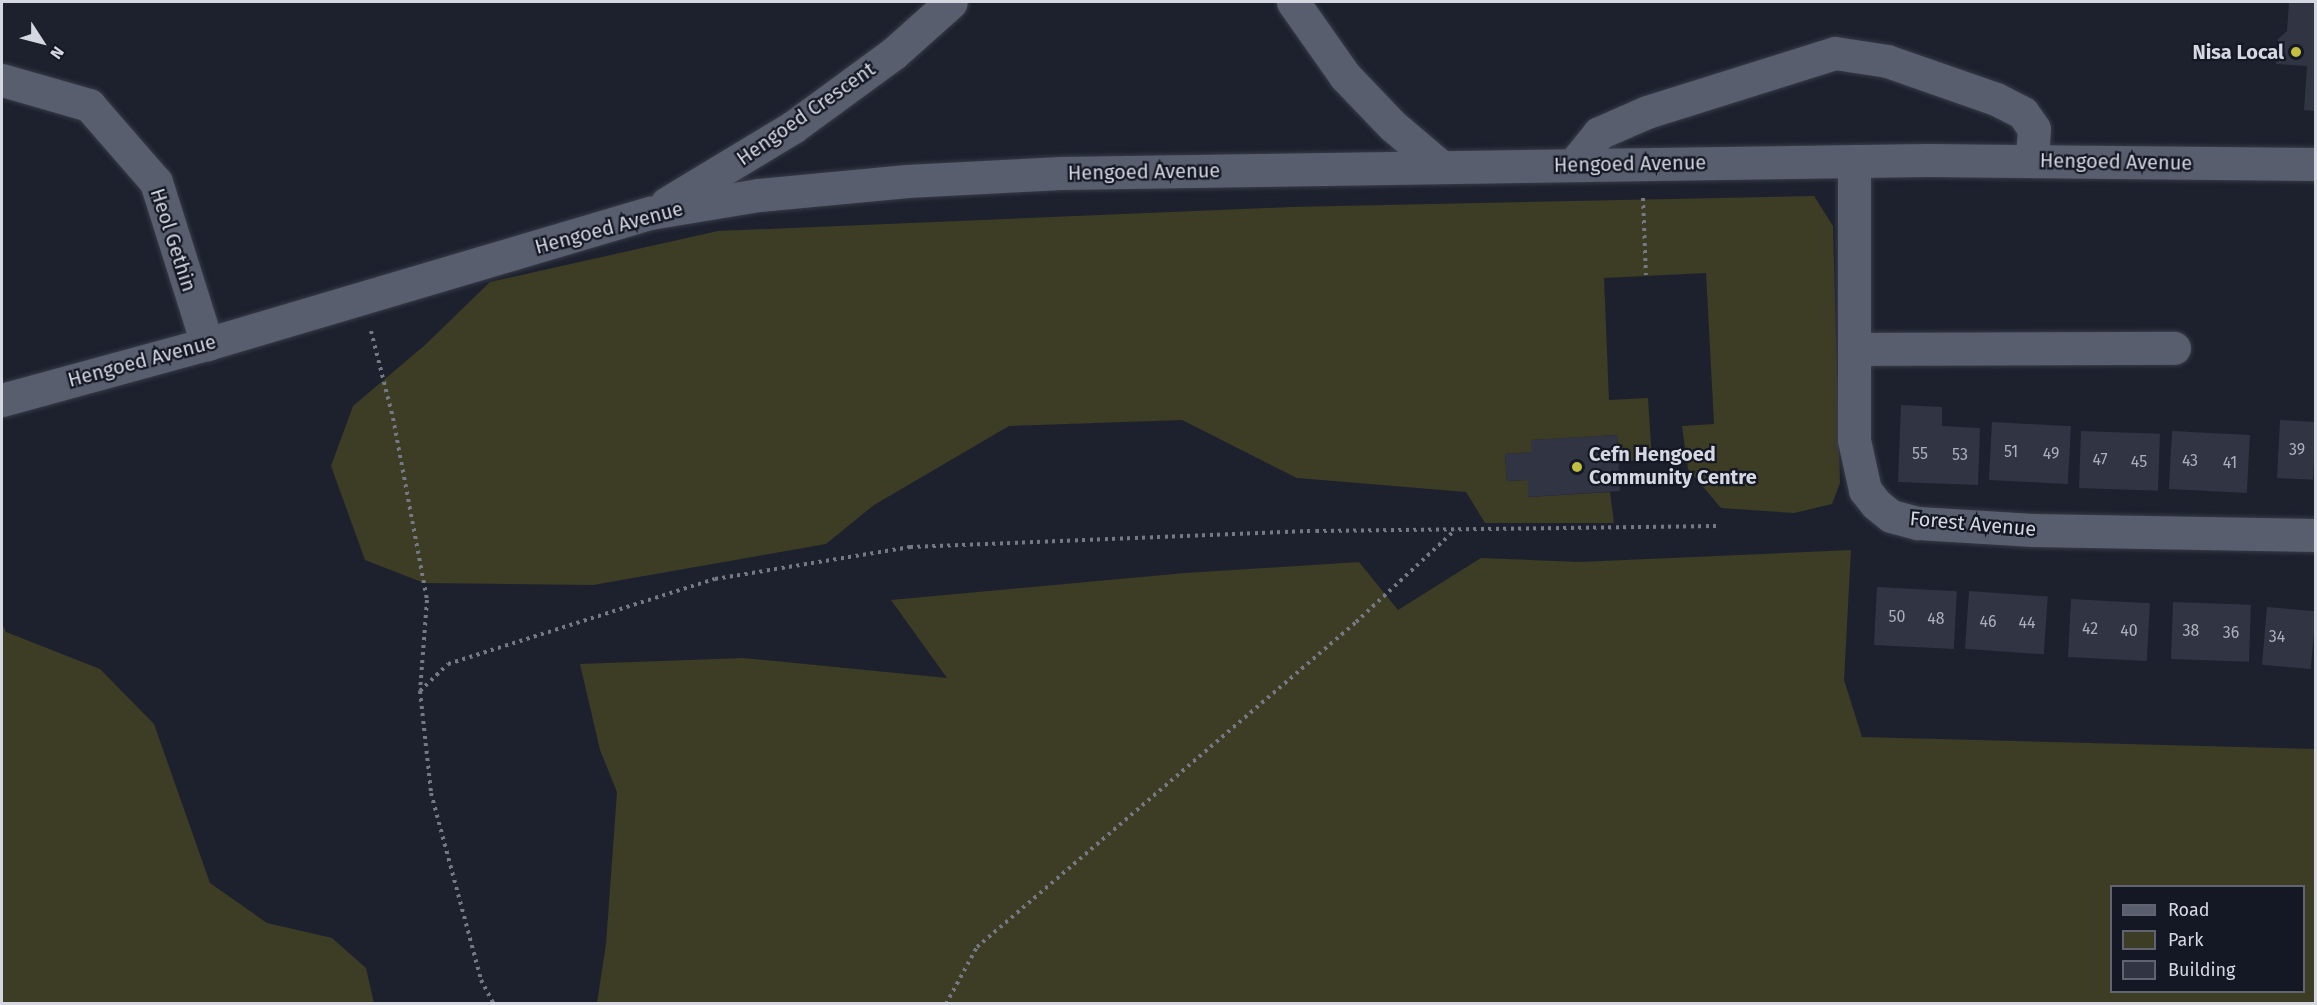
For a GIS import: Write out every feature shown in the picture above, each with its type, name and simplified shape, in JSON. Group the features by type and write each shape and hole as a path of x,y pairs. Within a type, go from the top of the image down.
{"street":[{"name":"Hengoed Crescent","path":"650,213 793,127 894,53 951,2"},
{"path":"1293,2 1345,75 1393,126 1440,166"},
{"path":"1574,164 1599,133 1647,112 1835,53 1887,61 1996,99 2023,113 2034,129 2032,161"},
{"name":"Heol Gethin","path":"2,80 88,105 156,182 207,344"},
{"name":"Hengoed Avenue","path":"2,400 207,344 650,213 759,195 908,181 1061,173 1854,161 2316,164"},
{"name":"Forest Avenue","path":"1854,161 1854,440 1865,490 1891,516 1918,523 2033,530 2316,535"},
{"path":"1855,349 2174,348"}],"path":[{"path":"1641,164 1646,275"},
{"path":"362,298 393,417 426,592 420,691 431,793 481,980 494,1004"},
{"path":"420,691 448,664 716,579 910,547 1455,529 1719,526"},
{"path":"945,1004 977,947 1356,622 1455,529"}],"green space":[{"path":"1814,196 1833,226 1840,483 1832,504 1794,513 1721,508 1688,469 1682,426 1714,424 1706,273 1604,278 1609,400 1648,398 1652,460 1619,461 1617,435 1532,440 1532,452 1505,454 1507,481 1528,480 1529,497 1610,492 1614,523 1485,523 1466,492 1297,478 1182,420 1009,426 874,505 826,544 593,585 424,583 365,560 331,466 353,406 425,345 490,282 718,231 1291,207"},
{"path":"1851,550 1844,680 1862,737 2315,749 2315,1003 597,1003 606,944 617,792 600,750 580,664 743,658 947,678 891,600 1185,573 1359,562 1398,610 1481,558 1579,562"},
{"path":"2,624 6,632 100,669 154,724 210,883 267,923 332,938 366,968 374,1003 2,1003"}],"building":[{"name":"Nisa Local","path":"2289,2 2316,2 2316,111 2304,110 2307,66 2276,64 2278,39 2287,31"},
{"path":"1901,405 1942,407 1942,426 1980,428 1978,485 1898,482"},
{"path":"2280,420 2316,422 2313,480 2277,478"},
{"path":"1992,422 2071,426 2068,484 1989,480"},
{"path":"2081,431 2160,434 2158,491 2079,488"},
{"path":"2172,431 2250,435 2247,493 2169,489"},
{"path":"1617,435 1620,491 1528,497 1528,480 1507,481 1505,454 1532,452 1531,440"},
{"path":"1877,587 1957,591 1954,649 1874,645"},
{"path":"1969,591 2048,597 2044,654 1965,649"},
{"path":"2071,599 2150,603 2147,661 2068,657"},
{"path":"2173,602 2251,605 2249,662 2171,659"},
{"path":"2267,607 2316,611 2311,669 2262,665"}],"place":[{"name":"Nisa Local","path":"2296,52"},
{"name":"Cefn Hengoed Community Centre","path":"1577,467"}]}
